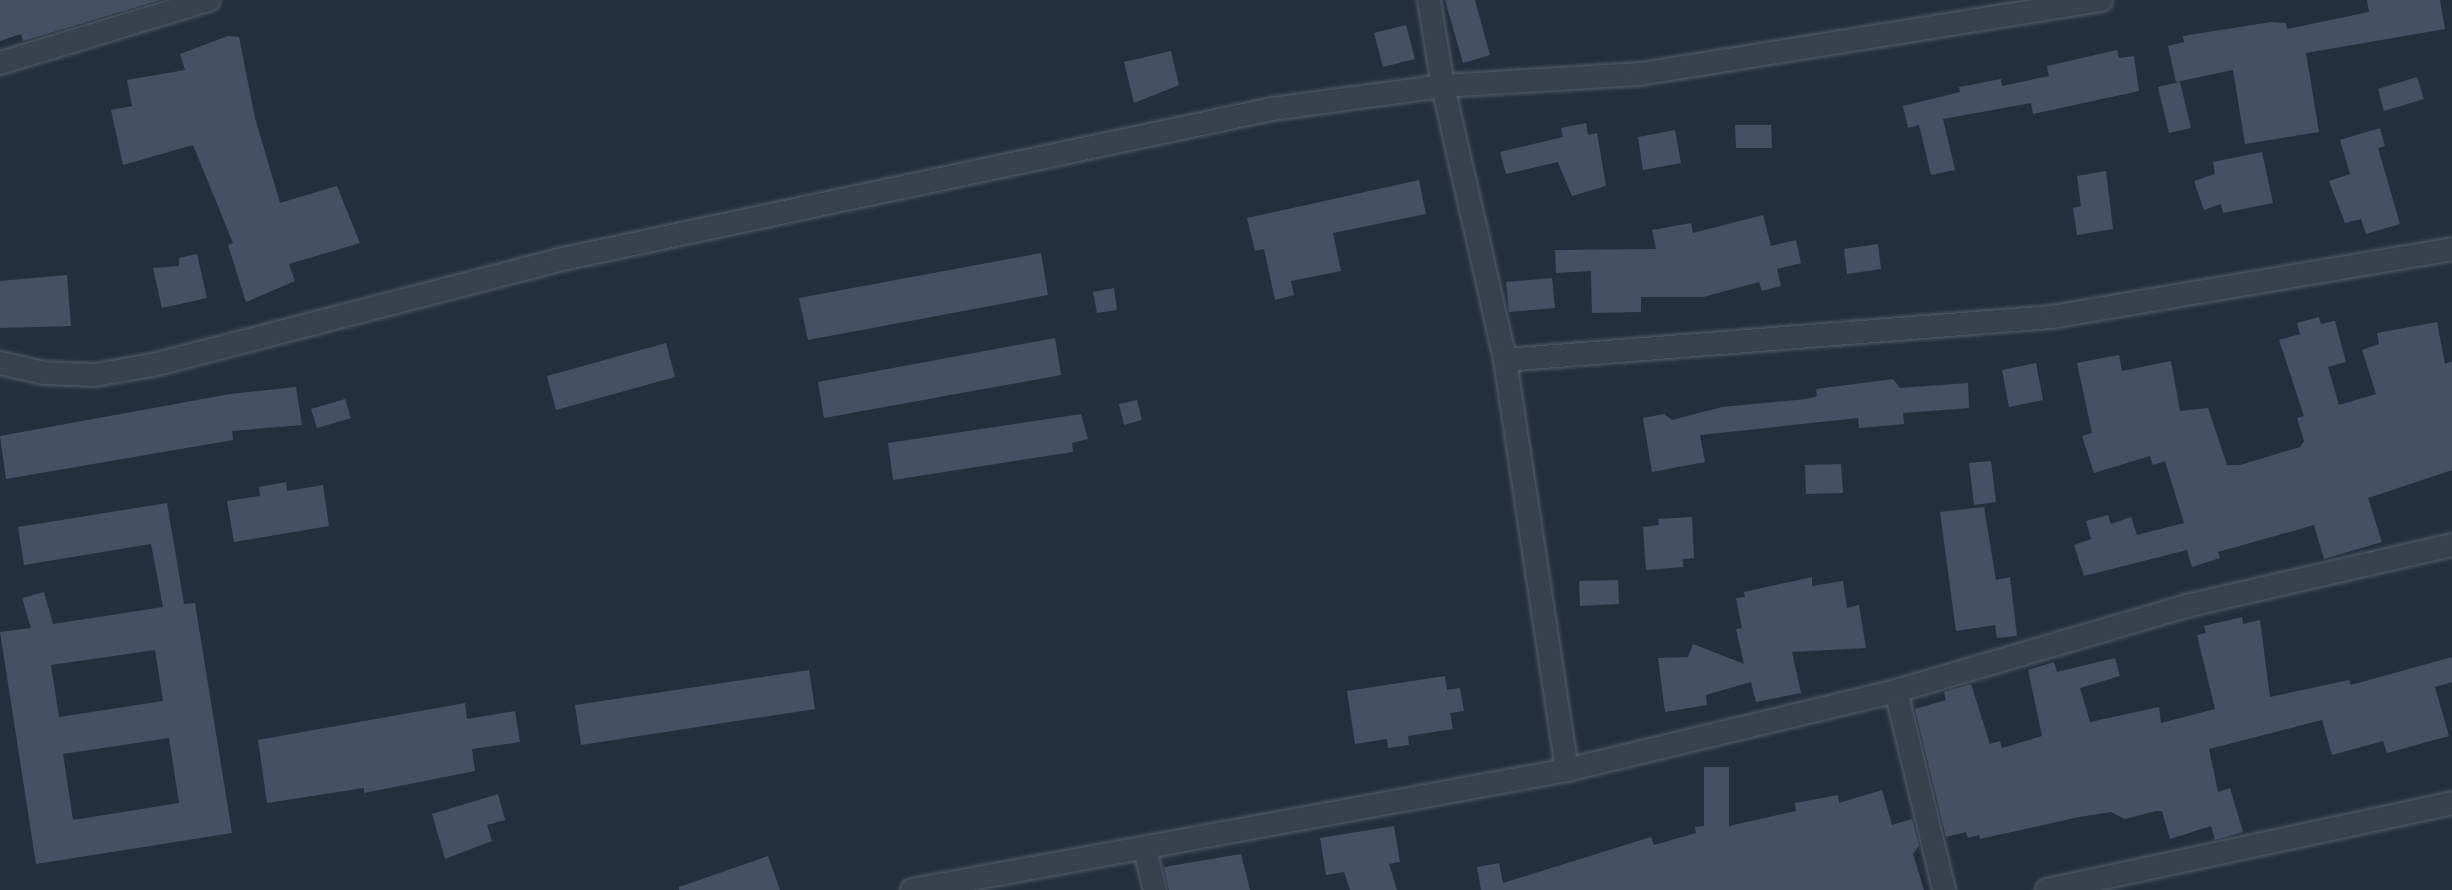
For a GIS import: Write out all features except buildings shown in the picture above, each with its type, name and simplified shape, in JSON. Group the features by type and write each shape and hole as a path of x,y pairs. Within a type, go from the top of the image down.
{"street":[{"path":"0,63 209,0"},
{"path":"1429,0 1443,86 1505,360 1567,770"},
{"path":"0,363 44,373 95,375 153,365 558,260 1257,112 1443,86 1640,74 2101,0"},
{"path":"1505,360 2051,317 2452,249"},
{"path":"912,890 1145,850 1567,770 1896,691 2190,605 2452,545"},
{"path":"1896,691 1944,890"},
{"path":"2047,890 2452,803"},
{"path":"1145,850 1155,890"}]}
